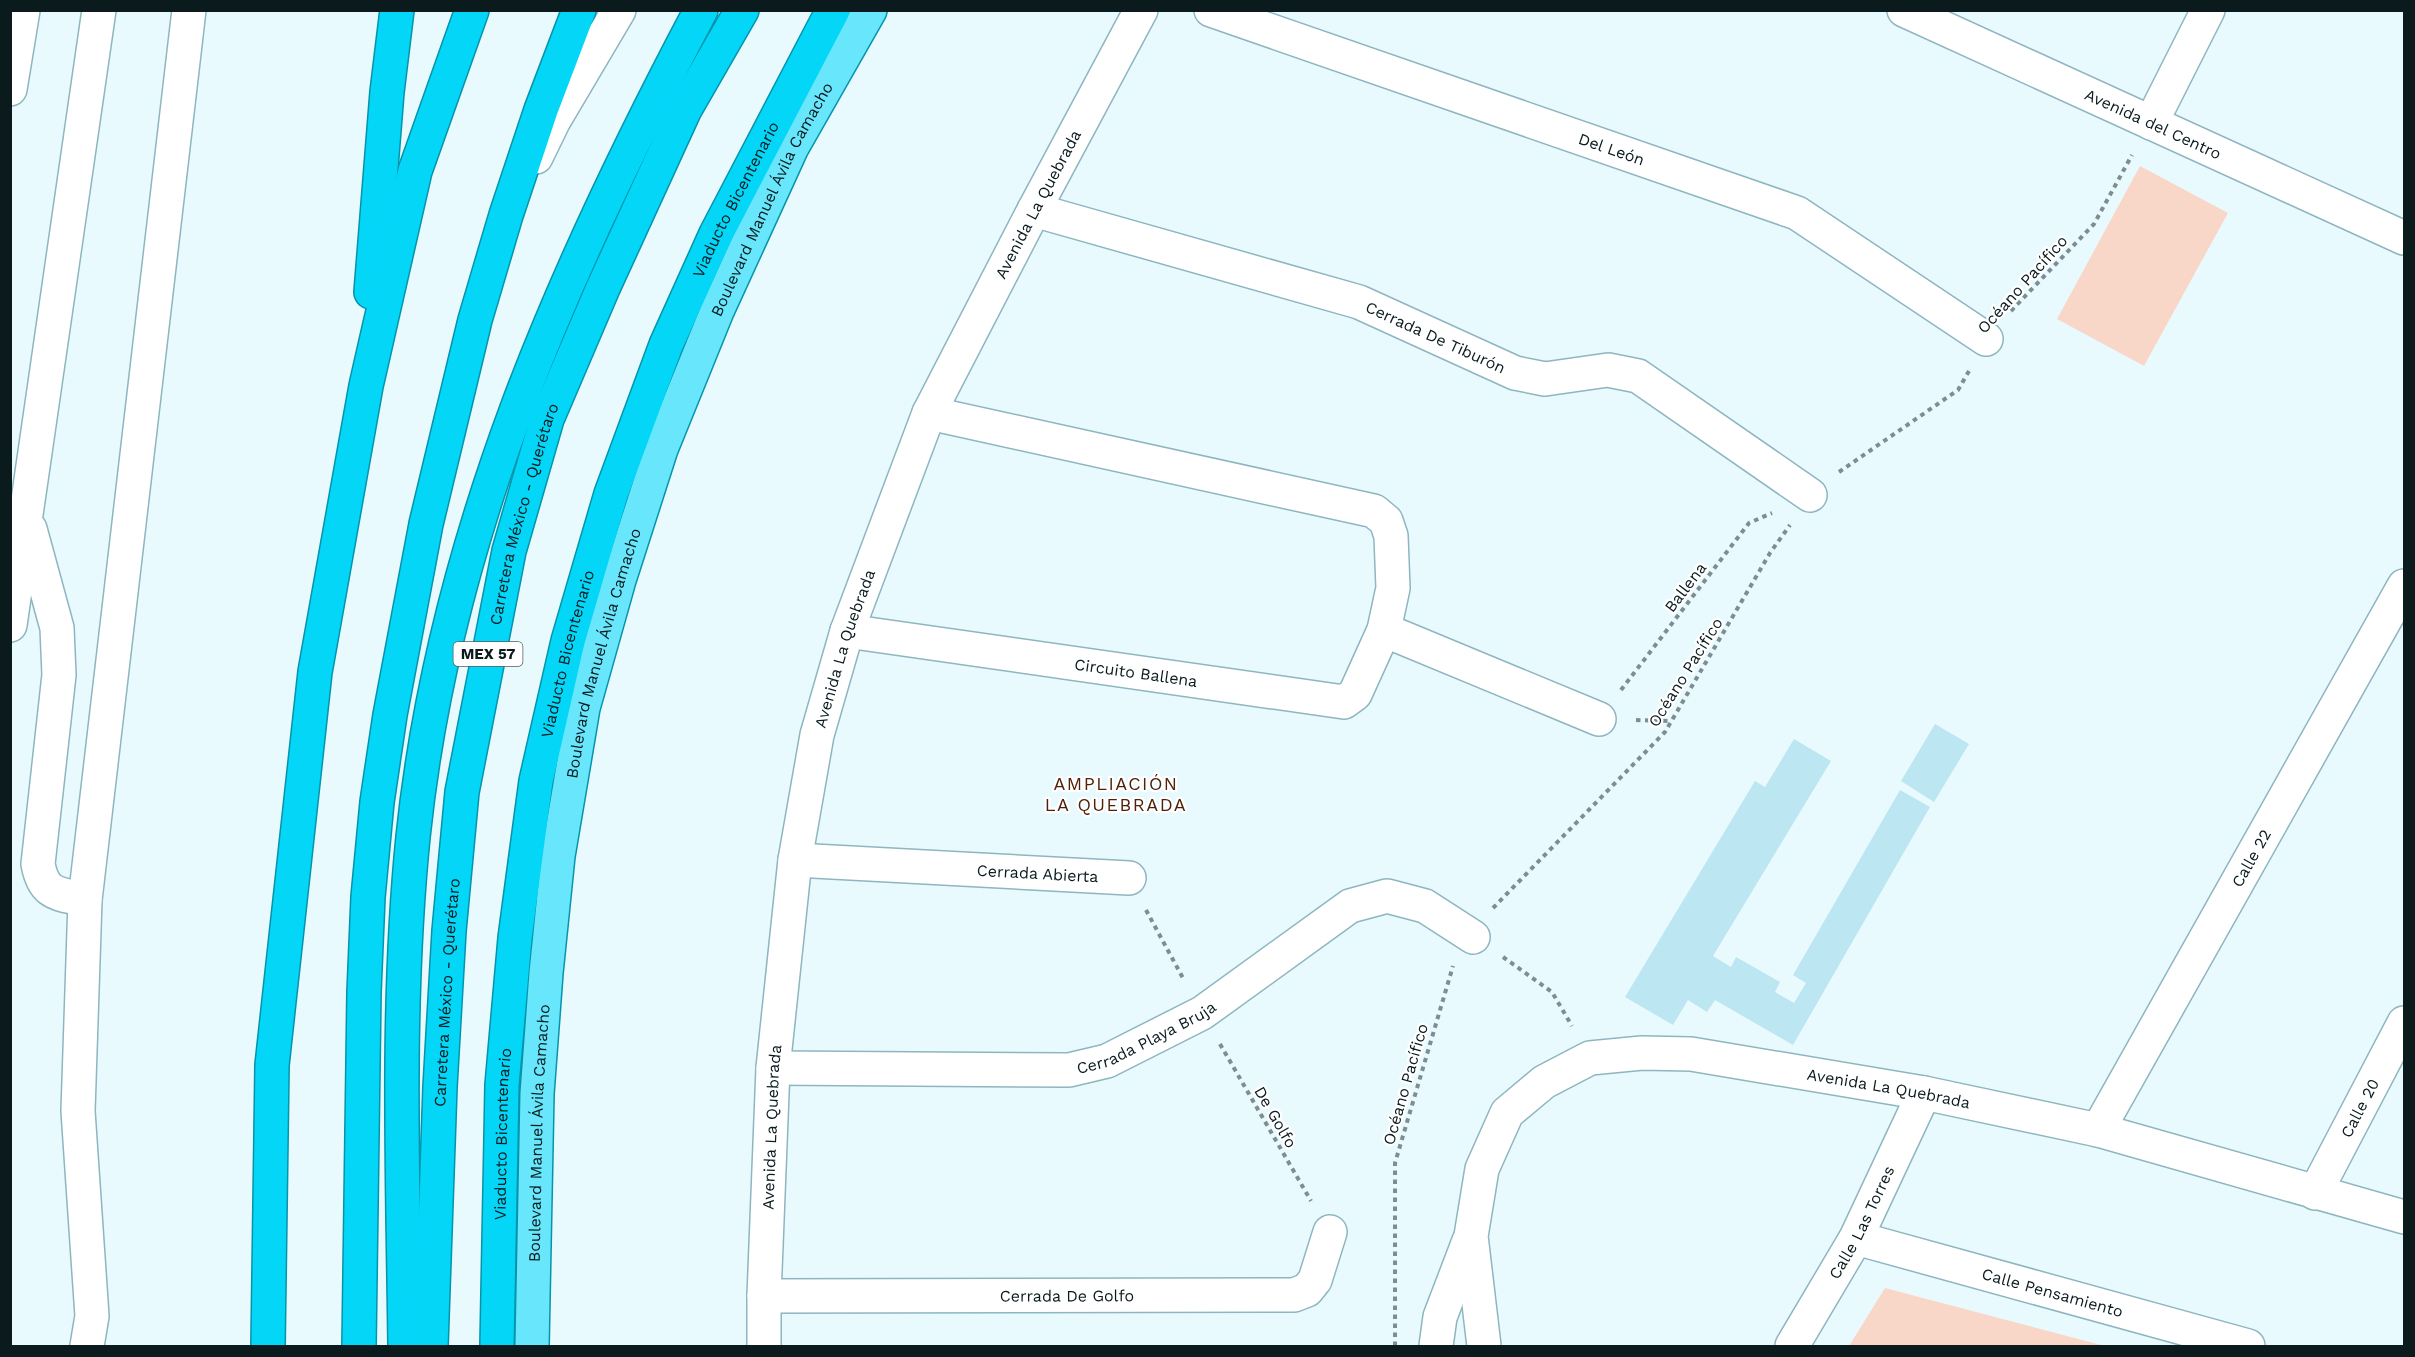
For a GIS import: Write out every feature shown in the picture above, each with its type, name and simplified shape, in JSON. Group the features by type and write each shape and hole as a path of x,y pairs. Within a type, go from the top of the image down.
{"highway":[{"path":"366,386 374,239 397,10"},
{"path":"268,1347 273,1053 315,672 366,386 414,171 472,10"},
{"path":"359,1347 364,992 368,897 377,802 390,715 426,524 475,320 506,214 541,110 579,10"},
{"path":"405,1347 402,1045 406,912 415,821 441,661 463,569 486,492 550,324 588,234 631,144 701,10"},
{"name":"Carretera México - Querétaro","path":"431,1347 440,1087 449,931 462,792 508,551 547,419 603,288 685,109 742,10"},
{"name":"Viaducto Bicentenario","path":"497,1347 502,1085 515,938 536,781 568,641 610,494 666,345 716,234 833,10"}],"main road":[{"name":"Boulevard Manuel Ávila Camacho","path":"532,1347 537,1094 545,984 558,856 583,708 619,580 661,449 682,396 717,312 792,147 870,10"}],"street":[{"path":"10,89 22,10"},
{"path":"10,625 18,507 99,10"},
{"path":"87,1347 92,1316 78,1111 85,900 189,10"},
{"path":"506,214 554,120 619,10"},
{"name":"Avenida La Quebrada","path":"764,1347 773,1068 795,860 817,735 847,631 929,413 1141,10"},
{"name":"Del León","path":"1211,10 1797,213 1986,339"},
{"name":"Avenida del Centro","path":"1904,10 2404,238"},
{"path":"2151,123 2208,10"},
{"name":"Cerrada De Tiburón","path":"1034,210 1359,302 1515,373 1545,379 1608,370 1638,376 1810,495"},
{"name":"Circuito Ballena","path":"847,631 1344,702 1355,694 1384,630 1394,588 1391,536 1386,521 1374,511 929,413"},
{"path":"18,507 57,628 59,675 38,864 41,880 52,892 85,900"},
{"name":"Calle 22","path":"2098,1130 2404,586"},
{"path":"1384,630 1599,719"},
{"name":"Cerrada Abierta","path":"795,860 1130,878"},
{"name":"Cerrada Playa Bruja","path":"773,1068 1069,1070 1107,1061 1202,1013 1350,906 1387,896 1425,906 1473,937"},
{"name":"Calle 20","path":"2315,1193 2404,1023"},
{"name":"Avenida La Quebrada","path":"1436,1347 1440,1317 1471,1236 1482,1169 1508,1113 1544,1082 1590,1058 1642,1053 1691,1054 1924,1093 2098,1130 2404,1217"},
{"name":"Calle Las Torres","path":"1792,1347 1856,1238 1924,1093"},
{"name":"Cerrada De Golfo","path":"764,1296 1294,1295 1307,1290 1315,1280 1330,1232"},
{"name":"Avenida La Quebrada","path":"1471,1236 1484,1347"},
{"name":"Calle Pensamiento","path":"1856,1238 2248,1347"}],"path":[{"name":"Océano Pacífico","path":"1395,1347 1395,1163 1450,970 1490,911 1665,732 1770,554 1810,495 1835,475 1958,390 1986,339 2094,224 2151,123"},
{"name":"Ballena","path":"1599,719 1749,524 1810,495"},
{"path":"1130,878 1202,1013"},
{"path":"1473,937 1552,992"},
{"name":"De Golfo","path":"1202,1013 1330,1232"}],"shaded area":[{"path":"2140,166 2228,213 2144,366 2057,319"},
{"path":"1885,1288 2105,1346 1849,1346"}],"building":[{"path":"1935,724 1969,744 1934,802 1901,781"},
{"path":"1794,739 1831,761 1713,956 1731,967 1736,957 1780,982 1775,992 1794,1003 1806,983 1793,975 1900,790 1930,807 1793,1045 1715,1000 1707,1012 1688,1000 1673,1025 1625,997 1755,781 1765,787"}],"district":[{"name":"AMPLIACIÓN LA QUEBRADA","path":"1116,794"}]}
